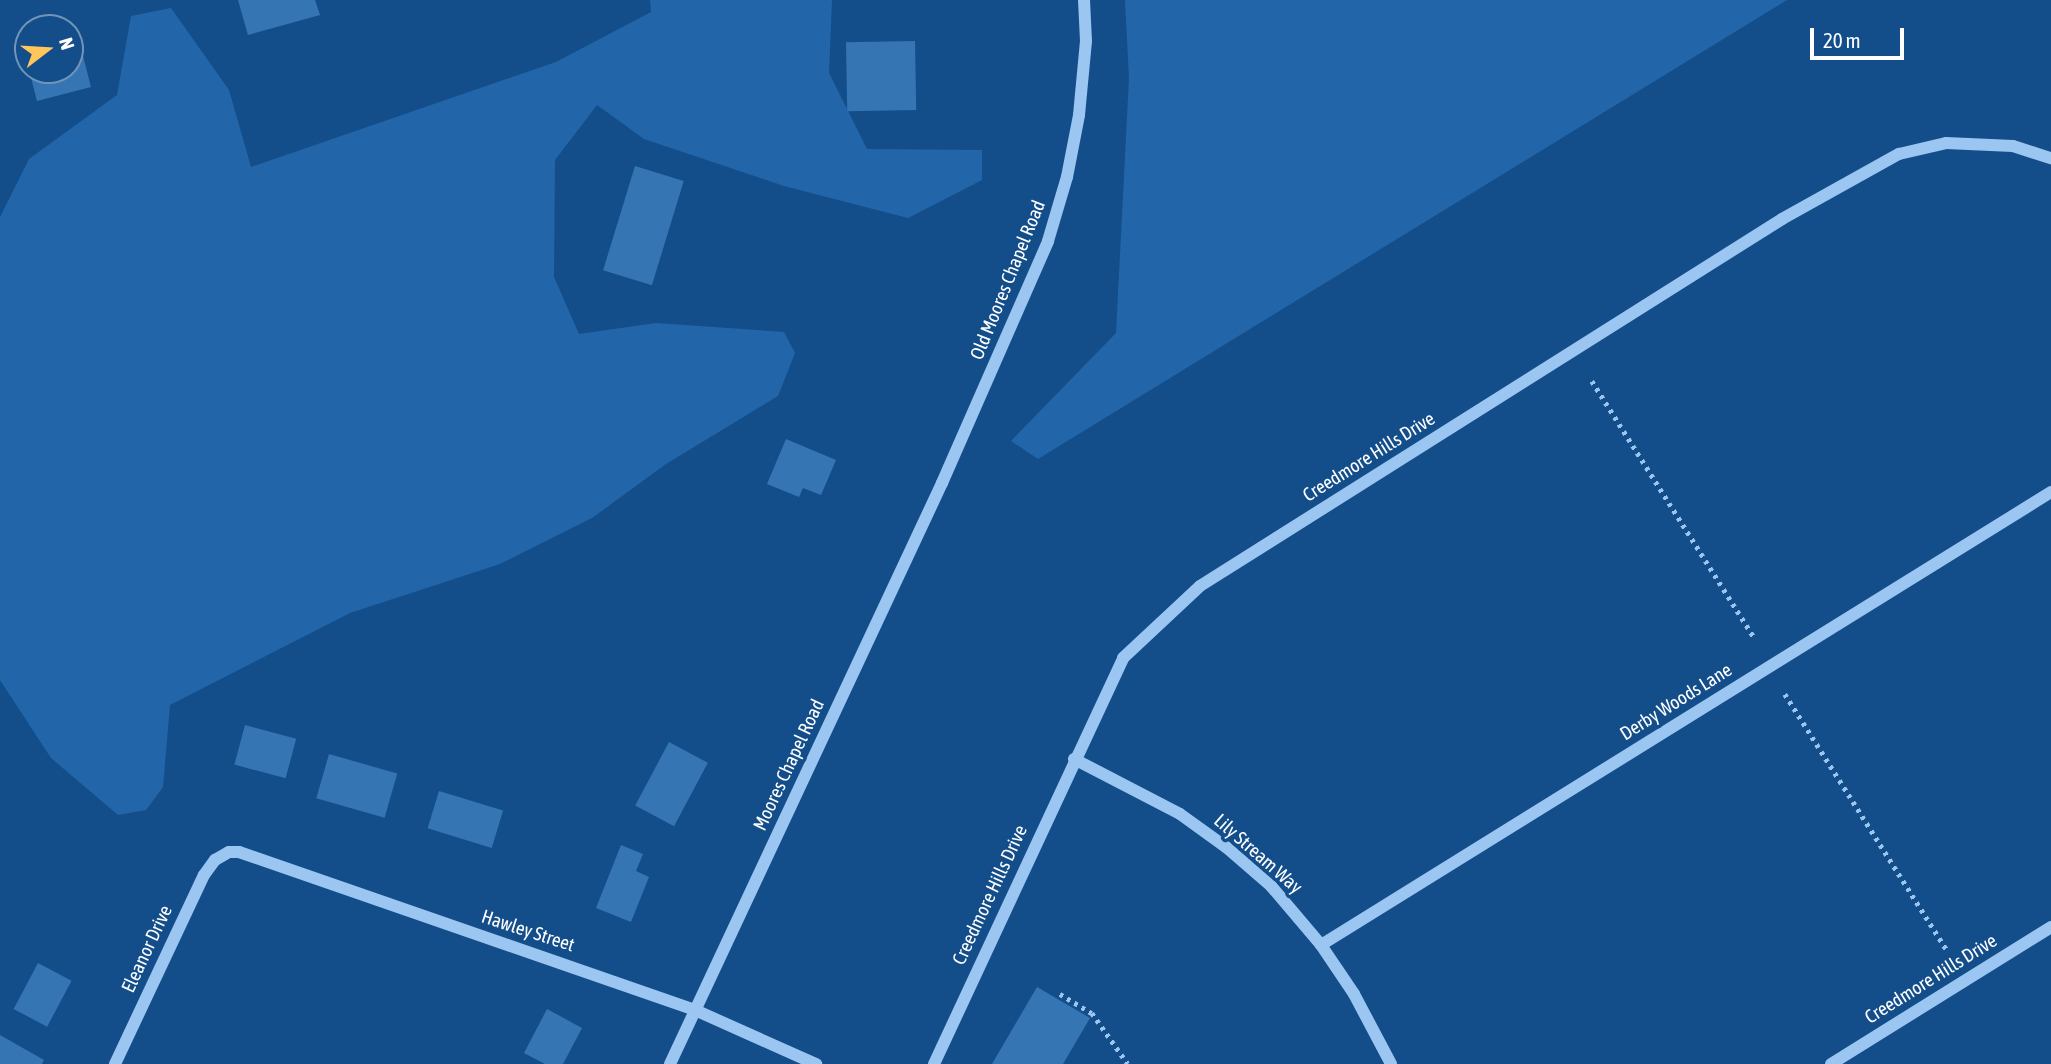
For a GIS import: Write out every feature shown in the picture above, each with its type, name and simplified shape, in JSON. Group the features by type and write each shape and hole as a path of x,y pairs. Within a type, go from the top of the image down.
{"street":[{"name":"Old Moores Chapel Road","path":"942,483 1022,307 1048,241 1067,177 1079,115 1086,41 1084,0"},
{"name":"Creedmore Hills Drive","path":"934,1064 1074,759 1124,658 1200,586 1782,219 1899,154 1946,143 2013,146 2051,158"},
{"name":"Moores Chapel Road","path":"670,1064 942,483"},
{"name":"Derby Woods Lane","path":"1321,945 2051,492"},
{"name":"Lily Stream Way","path":"1074,759 1180,814 1226,847 1271,886 1321,945 1354,994 1391,1064"},
{"name":"Hawley Street","path":"222,854 239,852 695,1010 816,1064"},
{"name":"Eleanor Drive","path":"115,1064 190,902 204,875 222,854"},
{"name":"Creedmore Hills Drive","path":"1831,1064 2051,927"}],"path":[{"path":"1592,382 1753,636"},
{"path":"1785,694 1947,949"},
{"path":"1060,995 1092,1013 1128,1064"}],"shaded area":[{"path":"650,0 832,0 829,73 867,149 982,150 982,180 908,218 784,186 644,139 597,105 555,160 554,277 579,334 656,323 784,332 795,353 778,396 666,464 592,518 500,564 350,613 170,705 163,787 146,810 118,815 51,758 0,680 0,217 29,159 117,95 131,16 171,8 229,90 251,167 556,62 651,12"},
{"path":"1125,0 1787,0 1038,459 1011,441 1116,333 1129,78"}],"building":[{"path":"238,0 315,0 320,15 248,35"},
{"path":"915,41 916,110 847,111 846,42"},
{"path":"84,60 91,87 37,101 33,84 84,84"},
{"path":"635,166 684,181 652,285 603,270"},
{"path":"786,439 836,460 821,495 803,488 799,497 767,484"},
{"path":"245,725 296,739 286,778 234,765"},
{"path":"669,742 708,763 674,826 635,806"},
{"path":"329,754 397,774 385,818 316,798"},
{"path":"439,791 503,811 492,848 428,828"},
{"path":"621,845 643,854 636,871 649,877 631,922 596,908"},
{"path":"38,963 72,981 47,1027 14,1009"},
{"path":"1037,987 1090,1018 1063,1064 992,1064"},
{"path":"547,1009 582,1028 563,1064 545,1064 524,1053"},
{"path":"0,1035 44,1060 42,1064 0,1064"}]}
